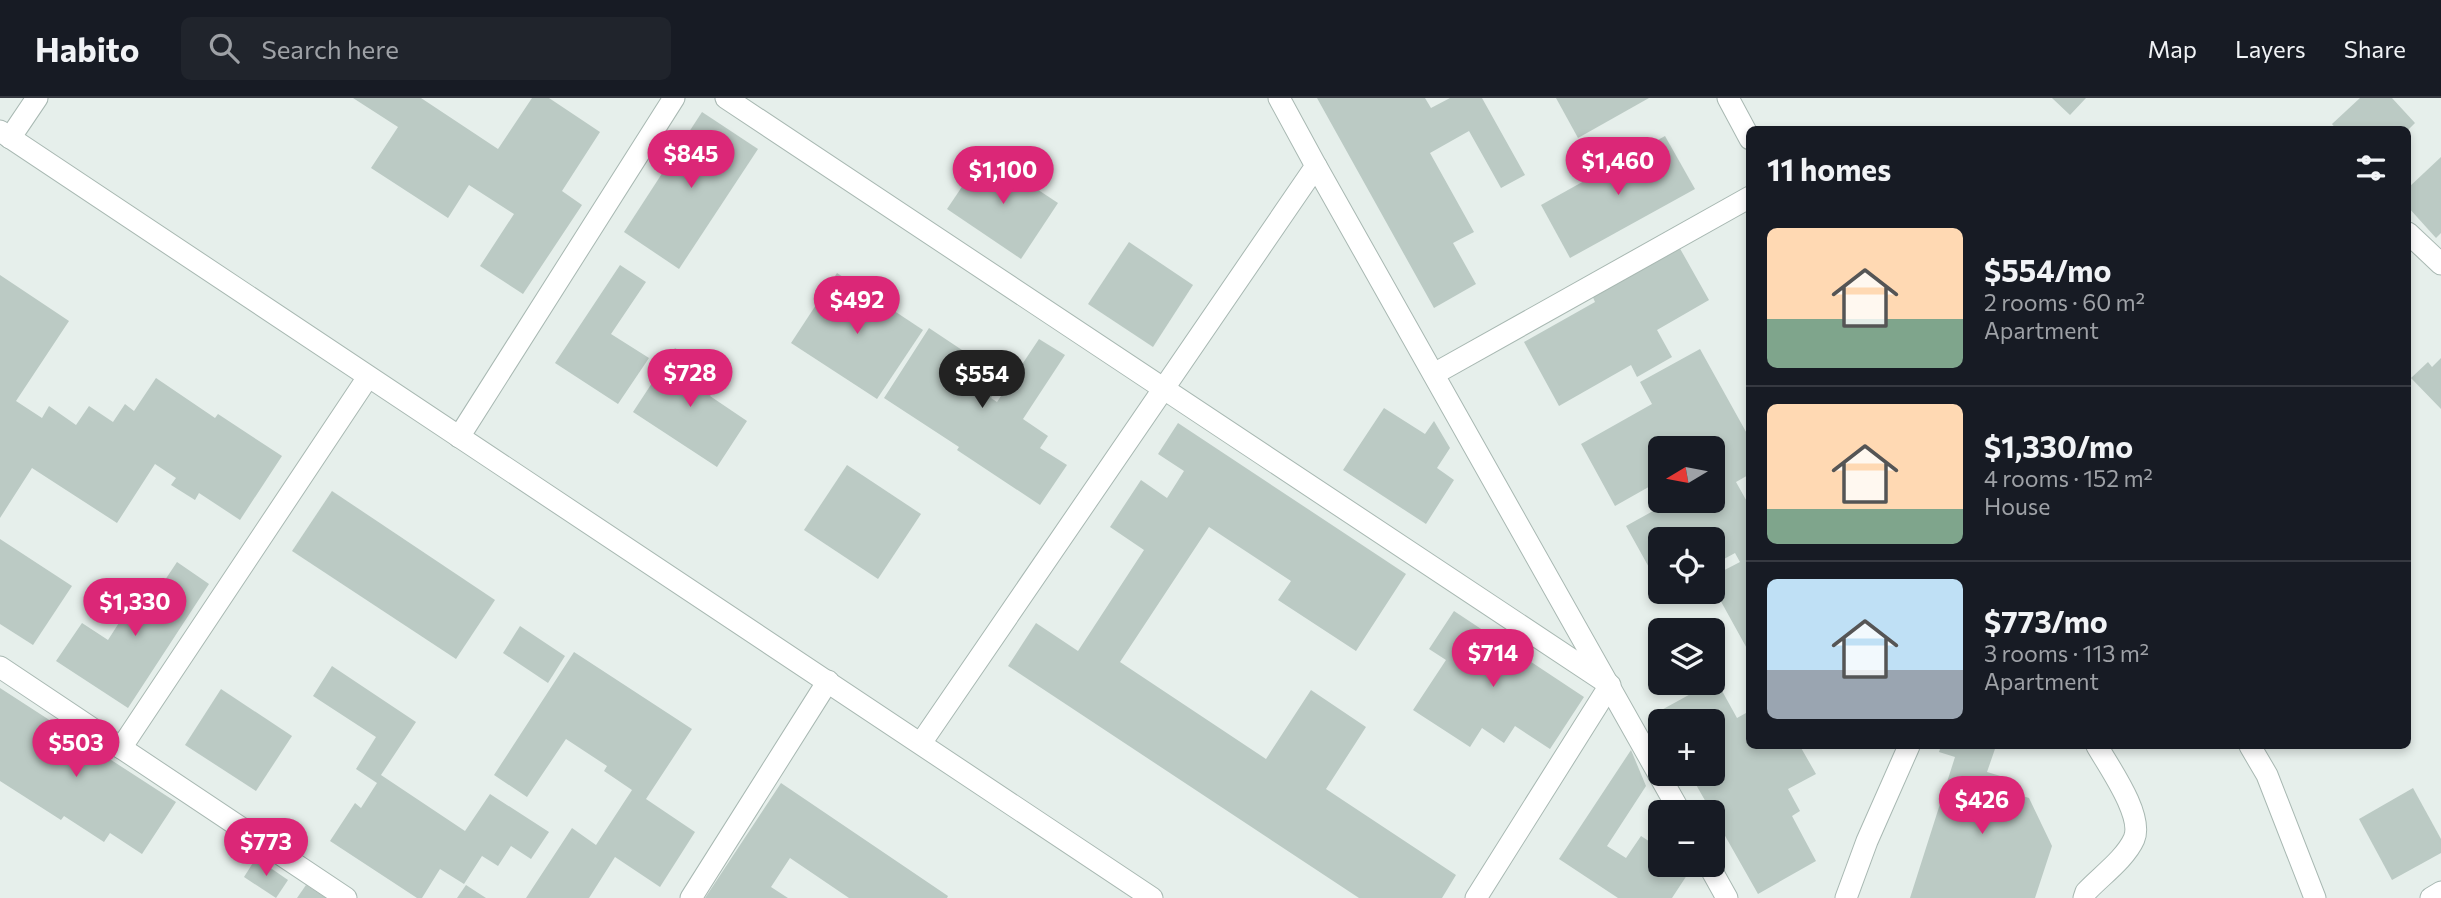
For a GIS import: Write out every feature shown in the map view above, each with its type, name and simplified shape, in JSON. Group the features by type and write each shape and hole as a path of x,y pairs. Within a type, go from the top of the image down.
{"street":[{"path":"37,98 5,134 1152,898"},
{"path":"458,437 674,98"},
{"path":"726,98 1610,685"},
{"path":"1279,98 1672,800"},
{"path":"1728,98 1746,132"},
{"path":"922,743 1316,166"},
{"path":"1434,374 1746,199"},
{"path":"2411,236 2441,264"},
{"path":"121,748 368,377"},
{"path":"0,667 346,898"},
{"path":"691,898 828,681"},
{"path":"1476,898 1610,685"},
{"path":"1846,898 1867,841 1908,749"},
{"path":"2084,898 2086,891 2126,852 2134,838 2136,823 2129,803 2099,749"},
{"path":"2252,749 2267,775 2315,898"},
{"path":"1715,877 1727,898"},
{"path":"2431,898 2441,892"}],"building":[{"path":"353,98 421,98 498,149 532,98 549,98 600,132 562,191 582,205 523,294 480,266 514,214 469,185 448,218 371,168 398,127"},
{"path":"1317,98 1425,98 1431,108 1450,98 1482,98 1525,175 1501,188 1469,131 1430,153 1474,232 1453,243 1476,284 1434,308"},
{"path":"1556,98 1649,98 1578,138"},
{"path":"2052,98 2086,98 2070,115"},
{"path":"2360,98 2392,98 2415,123 2411,127 2332,124"},
{"path":"702,112 758,149 679,269 624,232"},
{"path":"1665,136 1695,189 1570,258 1541,205"},
{"path":"984,154 1058,203 1021,259 947,209"},
{"path":"2441,157 2441,233 2436,238 2411,210 2411,185"},
{"path":"1129,242 1193,285 1153,347 1088,304"},
{"path":"1678,245 1709,300 1657,330 1672,357 1637,377 1631,365 1559,406 1524,342 1595,302 1591,293"},
{"path":"620,265 646,282 611,334 649,358 618,404 555,363"},
{"path":"837,273 923,330 877,399 791,343"},
{"path":"0,275 69,321 16,401 42,418 49,406 76,425 89,406 113,422 125,404 134,411 156,378 215,418 218,414 282,456 240,520 199,493 195,500 171,485 176,478 155,464 117,523 32,468 0,518"},
{"path":"929,328 1004,378 991,398 997,402 1039,339 1065,355 1023,419 1048,436 1040,448 1067,465 1040,505 884,398"},
{"path":"675,348 721,379 710,396 747,421 717,467 633,412"},
{"path":"1700,349 1746,432 1746,476 1736,482 1746,500 1746,647 1722,604 1725,604 1725,570 1740,562 1735,553 1725,558 1725,527 1648,527 1648,566 1626,526 1650,513 1726,513 1726,436 1648,436 1648,487 1615,506 1581,444 1652,404 1640,382"},
{"path":"2441,358 2441,409 2411,378 2428,362 2432,367"},
{"path":"1384,408 1425,434 1434,421 1450,448 1437,468 1454,480 1426,524 1343,470"},
{"path":"1178,423 1406,574 1356,651 1278,600 1291,581 1209,527 1120,662 1266,759 1311,690 1366,727 1326,789 1456,875 1442,898 1359,898 1008,666 1036,623 1078,651 1144,550 1110,527 1141,480 1167,498 1184,471 1158,454"},
{"path":"847,465 921,514 878,579 804,530"},
{"path":"332,491 495,600 456,659 292,551"},
{"path":"0,539 72,586 33,645 0,624"},
{"path":"177,562 209,584 128,708 56,661 82,623 108,640 140,590 153,598"},
{"path":"1454,611 1584,697 1550,749 1515,726 1504,743 1482,728 1470,747 1413,710 1446,660 1429,649"},
{"path":"520,626 565,656 548,683 503,653"},
{"path":"574,652 692,729 646,799 695,832 660,887 615,857 589,898 526,898 572,828 596,845 632,790 604,771 607,766 566,739 527,797 494,775"},
{"path":"332,666 416,722 381,775 465,831 490,794 549,832 531,859 511,846 498,866 482,856 464,884 440,869 422,898 417,898 330,841 355,803 361,808 377,783 356,769 376,737 313,696"},
{"path":"0,688 176,802 142,854 110,833 104,842 64,816 61,820 0,781"},
{"path":"221,689 292,736 256,791 185,745"},
{"path":"1689,695 1724,695 1737,718 1746,713 1746,749 1802,749 1816,774 1788,789 1800,811 1792,816 1816,861 1758,894 1725,836 1725,800 1705,800 1697,786 1725,786 1725,709 1663,709"},
{"path":"1940,749 1995,749 1987,772 2014,780 2010,792 2029,798 2052,846 2035,898 1910,898 1955,757 1939,752"},
{"path":"1631,750 1646,786 1607,846 1626,858 1641,836 1648,841 1648,877 1686,877 1672,898 1618,898 1559,859"},
{"path":"781,783 948,896 947,898 849,898 790,858 771,887 788,898 705,898"},
{"path":"2413,788 2441,839 2441,853 2392,880 2359,819"},
{"path":"256,858 288,880 276,898 244,877"},
{"path":"306,885 326,898 297,898"},
{"path":"466,885 486,898 457,898"}]}
